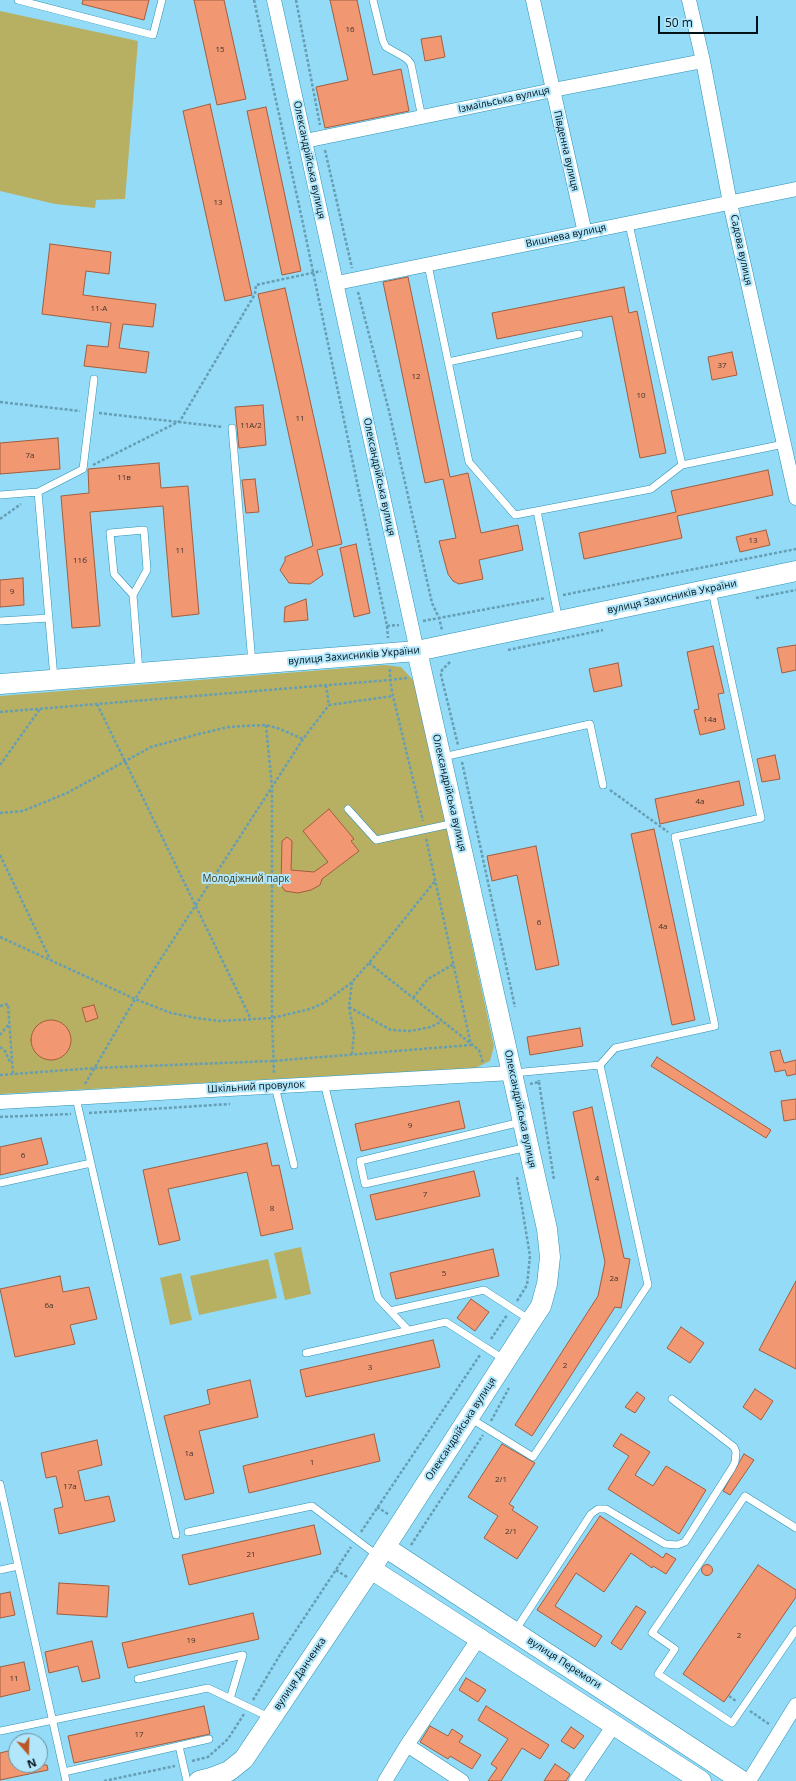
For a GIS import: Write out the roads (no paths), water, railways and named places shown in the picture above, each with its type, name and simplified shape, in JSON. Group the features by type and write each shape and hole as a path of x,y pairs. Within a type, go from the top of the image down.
{"main road":[{"name":"вулиця Захисників України","path":"0,684 417,651 796,570"},
{"name":"Олександрійська вулиця","path":"378,1557 541,1306 547,1284 550,1257 547,1230 520,1148 523,1122 455,823 450,755 417,651"},
{"name":"вулиця Перемоги","path":"378,1557 515,1632 742,1781"},
{"path":"378,1557 479,1638 701,1781"},
{"name":"вулиця Данченка","path":"199,1781 229,1771 244,1759 378,1557"}],"street":[{"name":"Олександрійська вулиця","path":"274,0 417,651"},
{"name":"Південна вулиця","path":"533,0 585,233"},
{"name":"Садова вулиця","path":"689,0 703,61 730,203 796,498"},
{"name":"Ізмаїльська вулиця","path":"305,141 552,90 703,61"},
{"name":"Вишнева вулиця","path":"337,283 796,189"},
{"name":"Шкільний провулок","path":"0,1102 512,1073"},
{"path":"385,1781 407,1744 479,1638"},
{"path":"749,1781 796,1705"},
{"path":"576,1781 614,1725"},
{"path":"407,1744 462,1781"}],"lane":[{"path":"18,0 153,35 162,0"},
{"path":"373,0 383,41 386,47 404,57 411,64 422,118"},
{"path":"629,224 682,465"},
{"path":"428,265 469,462 516,515 651,489 682,465 784,444"},
{"path":"448,362 578,334"},
{"path":"0,495 38,492 83,470 94,380"},
{"path":"232,428 253,664"},
{"path":"38,492 54,680"},
{"path":"537,510 559,621"},
{"path":"133,594 114,574 110,533 144,530 147,570 133,594 139,673"},
{"path":"512,1073 600,1064 615,1048 715,1026 675,837 761,818 712,589"},
{"path":"0,621 49,618"},
{"path":"450,755 590,724 604,785"},
{"path":"348,809 376,840 455,823"},
{"path":"468,1417 533,1457 648,1285 600,1064"},
{"path":"324,1083 378,1298 408,1330"},
{"path":"275,1086 294,1165"},
{"path":"76,1098 176,1535"},
{"path":"520,1148 365,1184 360,1161 523,1122"},
{"path":"0,1184 91,1163"},
{"path":"390,1311 484,1290 531,1321"},
{"path":"306,1353 446,1322 505,1360"},
{"path":"515,1632 590,1514 598,1509 606,1509 665,1544 677,1545 685,1542 732,1468 735,1462 736,1452 734,1447 672,1399"},
{"path":"0,1484 66,1781"},
{"path":"796,1528 745,1496 652,1633 675,1649 658,1674 732,1723 796,1630"},
{"path":"188,1532 312,1506 378,1557"},
{"path":"0,1570 18,1566"},
{"path":"138,1679 243,1655 230,1699"},
{"path":"0,1731 208,1688 271,1718"},
{"path":"64,1772 209,1739"},
{"path":"179,1746 187,1781"}],"park label":[{"name":"Молодіжний парк","path":"246,879"}]}
